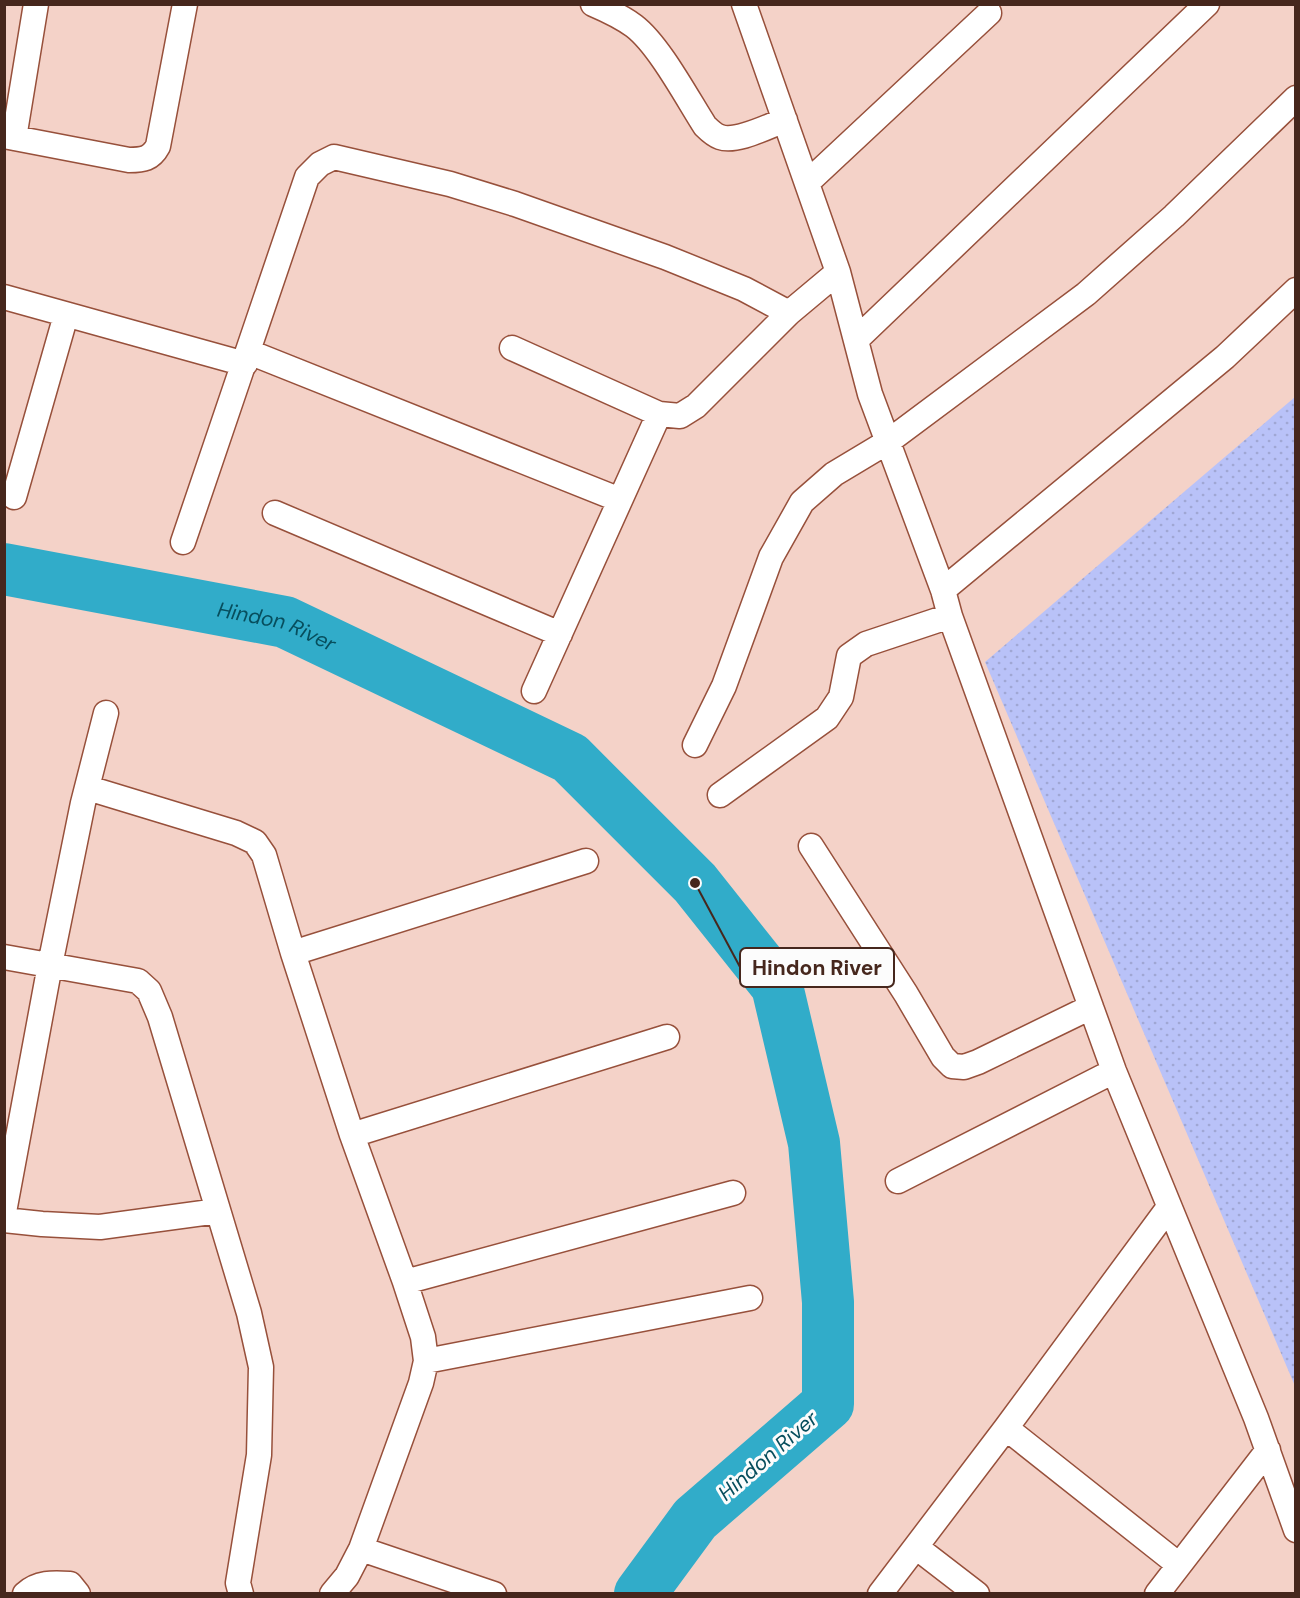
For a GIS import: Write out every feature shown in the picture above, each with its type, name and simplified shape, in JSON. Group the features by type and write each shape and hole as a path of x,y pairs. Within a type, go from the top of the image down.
{"street":[{"path":"36,4 9,137 129,160 142,160 153,155 158,146 185,4"},
{"path":"593,4 620,17 648,39 705,126 712,133 720,137 736,138 785,120"},
{"path":"744,4 838,272 870,394 943,590 950,616 1114,1071 1256,1418 1296,1530"},
{"path":"856,340 1207,4"},
{"path":"807,183 989,13"},
{"path":"695,745 724,686 771,557 802,502 834,474 889,441 1086,294 1174,216 1296,98"},
{"path":"183,542 307,177 320,164 334,157 450,184 515,204 665,256 744,289 789,313"},
{"path":"512,348 659,414 680,416 696,406 789,313 838,272"},
{"path":"943,590 1225,357 1296,290"},
{"path":"4,297 66,315 247,358 620,500"},
{"path":"14,497 66,315"},
{"path":"534,691 659,414"},
{"path":"275,513 560,634"},
{"path":"720,795 827,718 842,697 849,656 866,644 950,616"},
{"path":"4,1212 50,965 106,713"},
{"path":"88,788 236,833 255,842 264,855 352,1135 423,1337 426,1361 421,1383 361,1549 347,1576 332,1593"},
{"path":"811,846 944,1057 952,1066 964,1067 978,1062 1091,1006"},
{"path":"293,953 586,861"},
{"path":"4,957 138,981 149,991 160,1017 249,1313 261,1366 259,1455 238,1583 242,1593"},
{"path":"352,1135 667,1037"},
{"path":"898,1181 1114,1071"},
{"path":"405,1281 733,1193"},
{"path":"880,1593 1006,1428 1169,1207"},
{"path":"4,1220 100,1227 218,1211"},
{"path":"426,1361 750,1298"},
{"path":"1006,1428 1179,1565"},
{"path":"1157,1593 1268,1450"},
{"path":"916,1547 977,1593"},
{"path":"361,1549 494,1593"},
{"path":"25,1593 31,1588 49,1582 70,1584 78,1593"}],"shaded area":[{"path":"1295,397 1295,1386 985,662"}],"waterway":[{"name":"Hindon River","path":"4,569 285,622 570,758 695,883 777,986 814,1143 828,1302 828,1404 695,1519 640,1594"}],"place":[{"name":"Hindon River","path":"695,883"}]}
